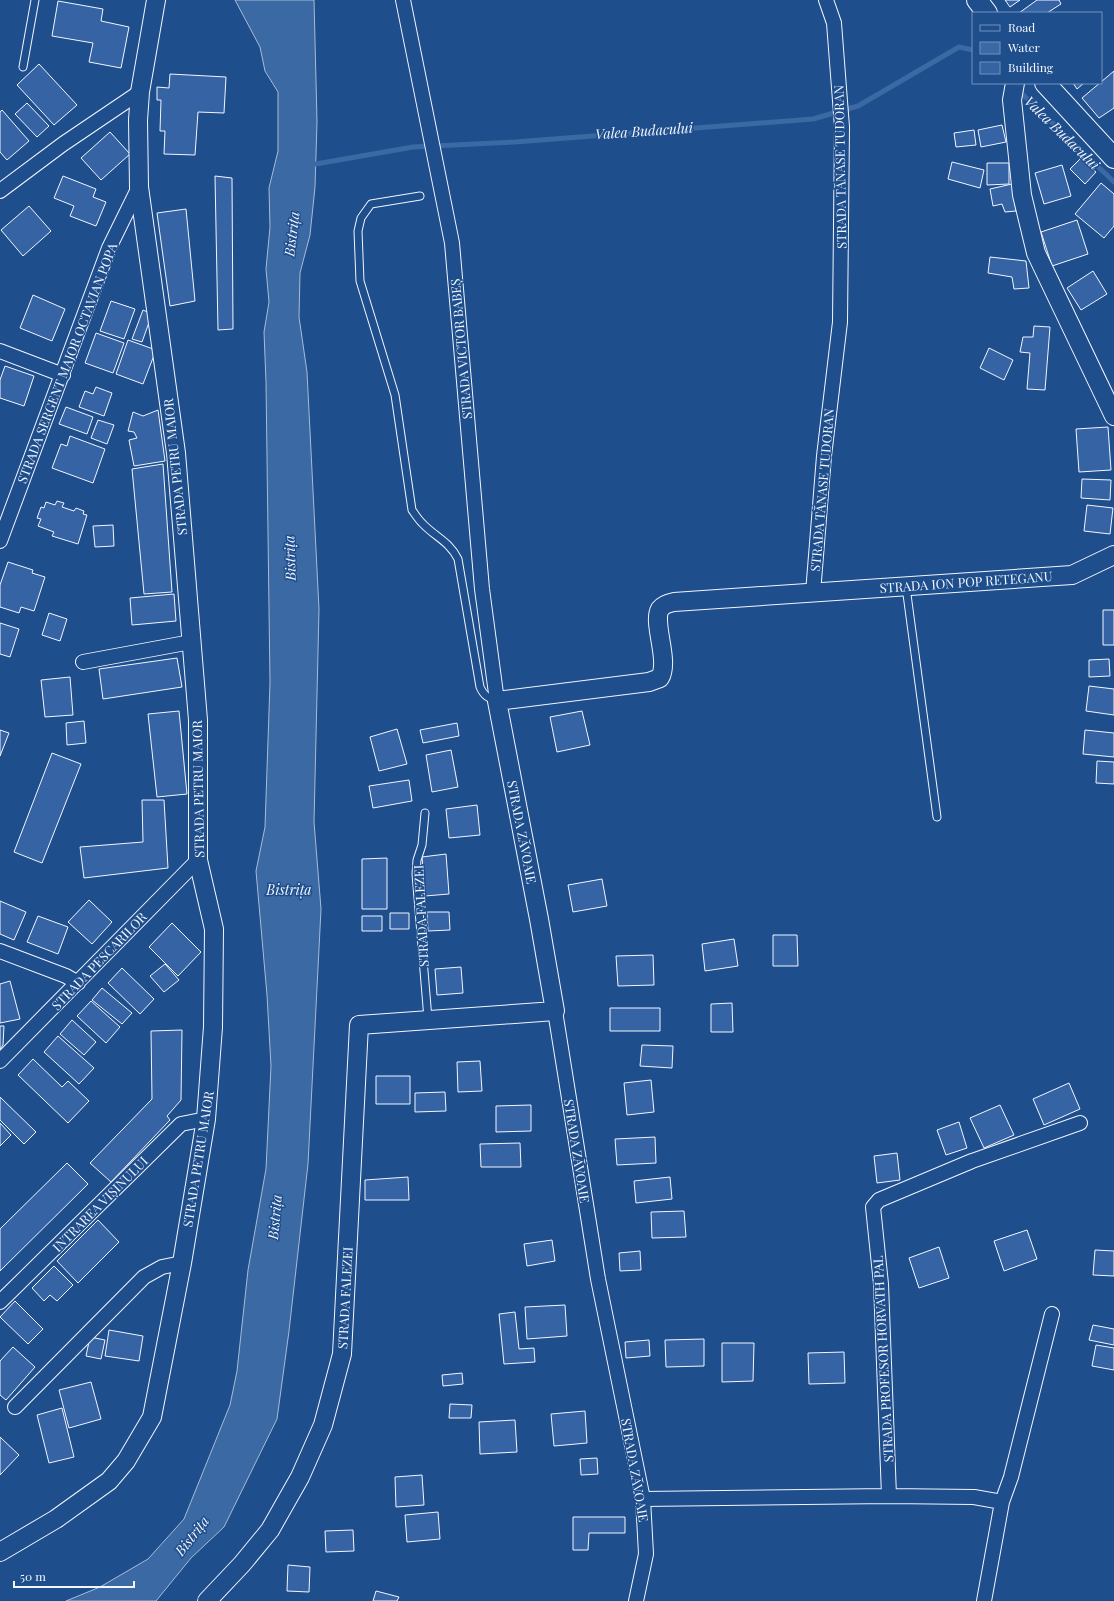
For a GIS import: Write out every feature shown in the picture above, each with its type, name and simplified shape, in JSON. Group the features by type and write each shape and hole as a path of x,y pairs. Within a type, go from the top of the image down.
{"main road":[{"path":"977,0 986,12"},
{"path":"1046,84 1114,158"}],"street":[{"name":"STRADA PETRU MAIOR","path":"0,1552 56,1519 109,1481 126,1461 152,1416 182,1263 206,1119 214,1027 214,929 198,860 198,720 176,453 139,187 138,120 140,92 156,0"},
{"name":"STRADA VICTOR BABEȘ","path":"403,0 452,243 482,589 497,701"},
{"name":"STRADA TĂNASE TUDORAN","path":"813,593 824,456 840,322 842,127 834,23 826,0"},
{"path":"0,191 63,144 140,92"},
{"path":"1014,92 1022,195 1036,253 1114,416"},
{"name":"STRADA SERGENT MAJOR OCTAVIAN POPA","path":"0,541 109,248 139,187"},
{"path":"0,351 62,375"},
{"name":"STRADA ION POP RETEGANU","path":"813,593 1072,575 1114,555"},
{"path":"497,701 649,682 660,678 663,666 658,615 660,610 668,603 813,593"},
{"path":"84,662 191,642"},
{"name":"STRADA ZĂVOAIE","path":"497,701 555,1011 598,1279 643,1499 646,1554 636,1601"},
{"name":"STRADA PESCARILOR","path":"0,1062 198,860"},
{"path":"0,951 66,976 78,983"},
{"name":"STRADA FALEZEI","path":"207,1601 242,1564 270,1530 300,1477 323,1425 340,1361 359,1025 555,1011"},
{"name":"INTRAREA VIȘINULUI","path":"0,1302 181,1124 206,1119"},
{"name":"STRADA PROFESOR HORVATH PAL","path":"889,1496 881,1284 873,1207 879,1200 972,1161 1080,1123"},
{"path":"15,1407 144,1277 162,1267 182,1263"},
{"path":"984,1601 1002,1502 1011,1477 1052,1314"},
{"path":"643,1499 889,1496 974,1497 1002,1502"}],"lane":[{"path":"23,67 35,0"},
{"path":"420,196 370,204 361,218 358,231 360,281 395,395 412,510 422,523 448,545 458,560 480,687 483,694 488,698 497,701"},
{"path":"906,587 936,817"},
{"name":"STRADA FALEZEI","path":"425,813 422,845 417,860 416,874 428,1020"}],"water":[{"name":"Bistrița","path":"235,0 314,0 317,122 315,187 310,235 300,273 299,317 307,372 319,609 314,822 321,909 308,1164 289,1331 277,1419 224,1527 191,1558 156,1601 66,1601 100,1587 148,1559 184,1519 230,1405 237,1371 248,1270 266,1169 271,1066 267,995 256,871 265,827 270,683 264,332 269,302 266,269 270,227 269,188 278,151 278,92 265,71 260,47"}],"building":[{"path":"1005,0 1020,0 1010,7"},
{"path":"1037,0 1059,0 1061,4 1049,12 1020,12"},
{"path":"58,1 103,9 101,21 129,27 121,68 89,62 93,43 52,36"},
{"path":"39,64 77,105 54,125 17,85"},
{"path":"1114,71 1114,108 1099,118 1082,98 1099,84 1102,84 1102,81"},
{"path":"170,74 226,77 224,113 198,112 195,155 164,154 165,131 160,131 161,100 157,100 157,87 169,88"},
{"path":"1074,84 1083,84 1077,89"},
{"path":"27,103 49,126 37,137 15,114"},
{"path":"2,110 29,141 7,160 0,152 0,112"},
{"path":"1002,125 1006,142 981,147 978,130"},
{"path":"974,130 976,145 956,147 954,133"},
{"path":"110,132 130,154 101,180 81,158"},
{"path":"1081,158 1096,172 1085,184 1070,169"},
{"path":"952,162 984,170 980,188 948,179"},
{"path":"987,163 1009,163 1009,184 987,185"},
{"path":"1062,165 1071,196 1044,204 1035,173"},
{"path":"63,176 96,189 93,197 106,202 96,226 70,216 74,206 54,198"},
{"path":"215,176 232,178 233,329 218,330"},
{"path":"1101,183 1114,194 1114,226 1104,238 1075,214"},
{"path":"1012,184 1016,211 1005,212 1002,204 993,206 990,189"},
{"path":"29,206 51,231 23,256 1,230"},
{"path":"186,209 195,301 170,306 157,213"},
{"path":"1077,220 1088,254 1052,266 1041,232"},
{"path":"990,257 1026,261 1029,288 1014,289 1012,277 988,273"},
{"path":"1093,271 1107,294 1081,310 1067,288"},
{"path":"33,295 65,309 52,341 20,328"},
{"path":"111,301 135,309 124,339 100,331"},
{"path":"143,310 152,314 142,342 132,339"},
{"path":"1034,326 1050,327 1045,390 1027,389 1030,353 1020,352 1023,337 1033,337"},
{"path":"96,333 124,343 113,373 85,363"},
{"path":"128,340 156,350 143,384 116,374"},
{"path":"989,348 1013,360 1004,380 980,368"},
{"path":"5,366 34,376 24,406 0,398 0,380"},
{"path":"96,387 112,393 104,416 79,407 85,391 93,394"},
{"path":"66,407 93,417 87,434 59,424"},
{"path":"158,410 165,461 134,466 129,440 137,438 134,432 128,431 133,412 143,416"},
{"path":"98,420 114,425 107,444 91,438"},
{"path":"1108,427 1111,470 1079,472 1076,429"},
{"path":"70,436 105,449 93,483 52,468 61,444 67,446"},
{"path":"163,464 172,592 144,594 132,469"},
{"path":"1082,479 1111,480 1110,500 1081,498"},
{"path":"57,501 64,503 62,507 74,511 76,508 84,511 83,514 87,515 78,544 52,536 54,532 38,526 41,519 37,518 41,507 44,508 46,502 55,505"},
{"path":"1087,505 1113,508 1110,534 1084,531"},
{"path":"113,525 114,546 95,547 93,526"},
{"path":"8,562 33,570 32,573 45,577 34,611 21,607 19,613 0,607 0,585"},
{"path":"174,594 176,621 132,625 130,598"},
{"path":"1103,610 1114,610 1114,645 1103,645"},
{"path":"49,613 67,619 60,641 42,635"},
{"path":"0,623 19,629 10,657 0,654"},
{"path":"177,658 182,687 103,699 99,669"},
{"path":"1109,659 1110,676 1089,677 1089,660"},
{"path":"70,677 73,715 45,717 41,680"},
{"path":"1089,686 1114,689 1114,715 1086,711"},
{"path":"179,711 187,794 157,797 148,714"},
{"path":"582,711 590,745 557,752 550,717"},
{"path":"84,721 86,743 67,745 66,723"},
{"path":"457,723 459,736 423,743 420,730"},
{"path":"397,729 407,764 379,771 370,737"},
{"path":"0,730 9,733 0,756"},
{"path":"1085,730 1114,733 1114,757 1083,754"},
{"path":"451,750 458,787 432,792 426,755"},
{"path":"52,753 81,764 42,863 14,852"},
{"path":"1097,761 1114,762 1114,784 1096,783"},
{"path":"409,780 412,801 373,808 369,786"},
{"path":"142,800 164,800 168,868 84,878 80,847 143,842"},
{"path":"477,805 480,835 449,838 446,809"},
{"path":"446,854 449,894 425,896 422,857"},
{"path":"387,858 387,909 362,909 362,859"},
{"path":"602,879 607,906 573,912 568,885"},
{"path":"89,900 112,922 92,944 68,922"},
{"path":"0,901 26,912 14,940 0,934"},
{"path":"427,912 449,912 450,930 428,931"},
{"path":"390,913 409,913 409,929 390,929"},
{"path":"38,916 68,927 58,954 27,942"},
{"path":"362,916 382,916 382,931 362,931"},
{"path":"172,923 201,952 178,976 149,947"},
{"path":"773,935 797,935 798,966 773,966"},
{"path":"734,939 738,966 705,971 702,944"},
{"path":"653,955 654,985 618,986 616,956"},
{"path":"165,964 179,980 164,992 150,976"},
{"path":"461,967 463,993 437,995 435,969"},
{"path":"122,968 154,999 140,1014 108,983"},
{"path":"10,981 20,1019 0,1023 0,984"},
{"path":"102,988 132,1013 122,1024 92,1000"},
{"path":"91,1001 120,1027 106,1043 77,1016"},
{"path":"732,1003 733,1032 711,1032 711,1004"},
{"path":"610,1008 660,1008 660,1031 610,1031"},
{"path":"72,1020 96,1042 84,1055 60,1034"},
{"path":"0,1026 4,1026 3,1045 0,1049"},
{"path":"182,1030 181,1100 167,1116 170,1120 111,1182 90,1163 152,1099 151,1031"},
{"path":"58,1036 94,1068 79,1084 44,1052"},
{"path":"642,1045 673,1046 672,1068 640,1066"},
{"path":"33,1059 62,1087 68,1081 89,1101 68,1123 18,1075"},
{"path":"480,1061 482,1091 458,1092 457,1062"},
{"path":"376,1076 410,1076 410,1104 376,1104"},
{"path":"651,1080 654,1112 627,1115 624,1083"},
{"path":"1069,1083 1080,1109 1044,1125 1033,1099"},
{"path":"445,1092 446,1111 415,1112 415,1093"},
{"path":"0,1097 36,1132 24,1144 0,1120"},
{"path":"531,1105 531,1131 496,1132 496,1106"},
{"path":"1000,1105 1014,1135 984,1148 970,1118"},
{"path":"959,1122 967,1148 946,1155 937,1130"},
{"path":"0,1123 11,1135 0,1146"},
{"path":"655,1137 656,1163 617,1165 615,1139"},
{"path":"520,1143 521,1167 481,1167 480,1144"},
{"path":"897,1153 900,1180 877,1183 874,1156"},
{"path":"67,1163 88,1184 0,1271 0,1229"},
{"path":"408,1177 409,1200 365,1200 365,1180"},
{"path":"670,1177 672,1199 636,1203 634,1181"},
{"path":"684,1211 686,1237 652,1238 651,1212"},
{"path":"98,1220 119,1242 78,1283 57,1261"},
{"path":"1027,1230 1037,1259 1004,1271 994,1241"},
{"path":"552,1240 555,1261 527,1266 524,1244"},
{"path":"939,1247 949,1278 919,1288 909,1258"},
{"path":"1095,1250 1114,1251 1114,1276 1093,1275"},
{"path":"640,1251 641,1270 620,1271 619,1253"},
{"path":"54,1266 73,1285 57,1301 50,1295 44,1301 32,1288"},
{"path":"15,1301 43,1329 28,1344 0,1317"},
{"path":"565,1305 567,1336 527,1339 525,1307"},
{"path":"515,1312 519,1349 534,1348 535,1362 504,1364 499,1314"},
{"path":"1093,1325 1114,1329 1114,1345 1089,1340"},
{"path":"109,1330 143,1336 139,1361 105,1356"},
{"path":"90,1337 105,1340 101,1359 86,1356"},
{"path":"704,1339 704,1366 666,1367 665,1340"},
{"path":"649,1340 650,1356 626,1358 625,1342"},
{"path":"722,1343 754,1343 753,1381 722,1382"},
{"path":"1096,1345 1114,1348 1114,1370 1092,1366"},
{"path":"13,1347 35,1367 6,1400 0,1395 0,1361"},
{"path":"844,1352 845,1383 809,1384 808,1353"},
{"path":"462,1373 463,1384 443,1386 442,1375"},
{"path":"91,1382 101,1419 69,1428 59,1390"},
{"path":"450,1404 472,1405 471,1418 449,1418"},
{"path":"62,1408 74,1457 49,1463 37,1415"},
{"path":"585,1411 587,1443 554,1446 551,1414"},
{"path":"515,1420 517,1452 480,1454 479,1422"},
{"path":"0,1437 19,1455 0,1475"},
{"path":"597,1458 598,1474 581,1475 580,1459"},
{"path":"422,1475 424,1505 396,1507 395,1477"},
{"path":"438,1512 440,1539 407,1542 405,1515"},
{"path":"573,1517 625,1517 625,1533 589,1533 588,1550 573,1550"},
{"path":"353,1530 354,1551 326,1552 325,1531"},
{"path":"288,1565 310,1567 309,1592 287,1591"},
{"path":"376,1591 399,1597 397,1601 373,1601"}],"waterway":[{"name":"Valea Budacului","path":"310,165 413,147 515,142 813,119 858,106 959,47 972,50"},
{"name":"Valea Budacului","path":"1018,90 1114,182"}]}
